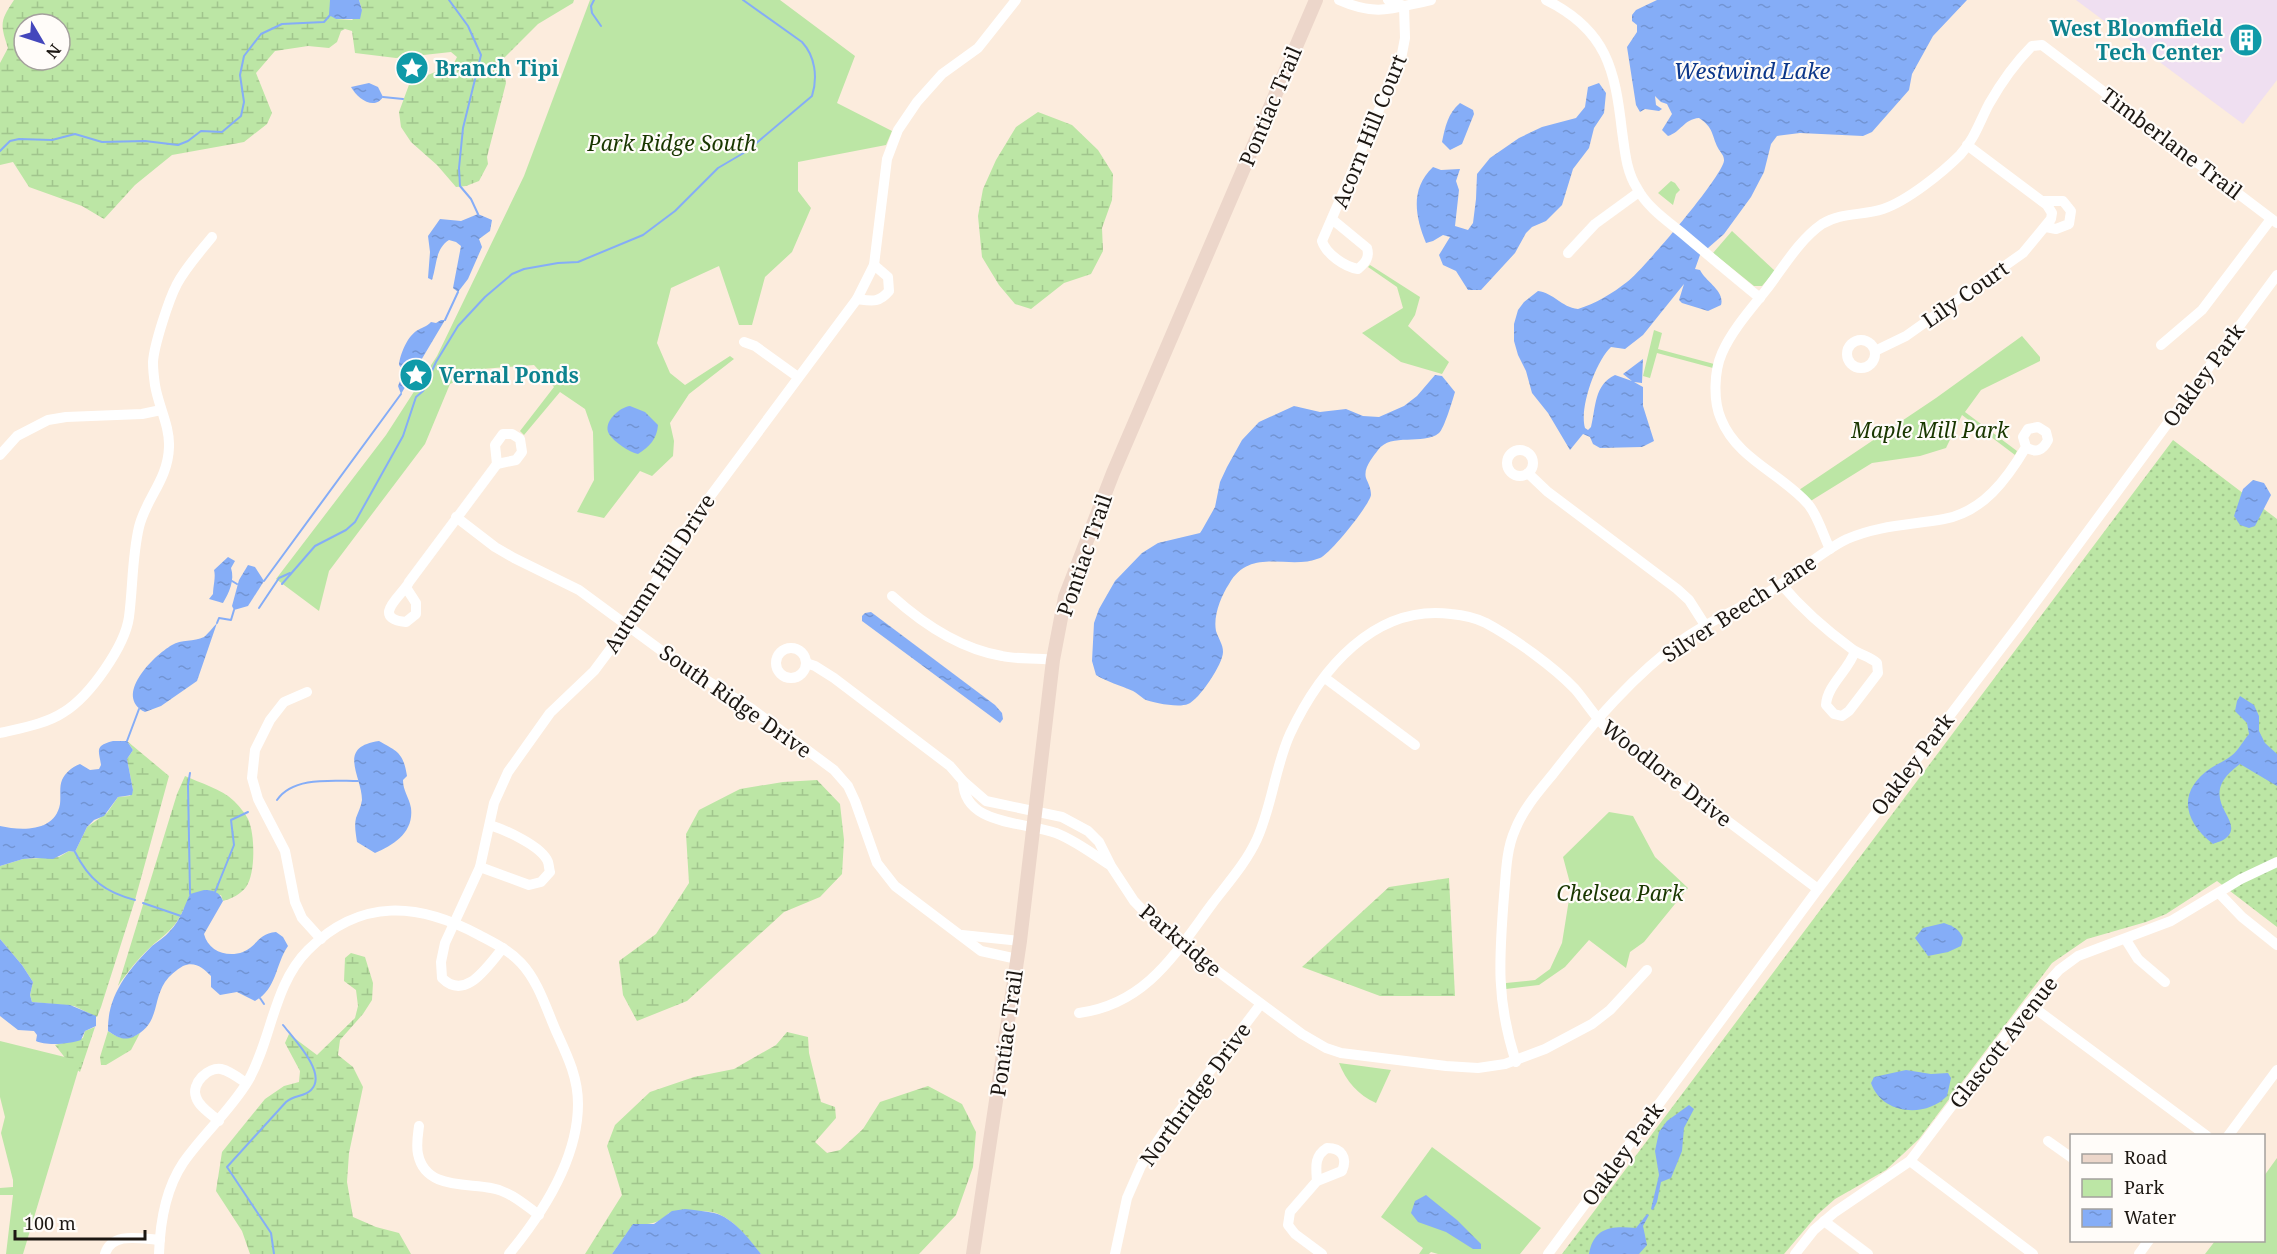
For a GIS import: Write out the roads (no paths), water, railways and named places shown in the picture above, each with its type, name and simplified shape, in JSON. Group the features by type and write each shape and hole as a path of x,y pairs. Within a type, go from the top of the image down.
{"main road":[{"name":"Pontiac Trail","path":"973,1254 1020,941 1053,660 1065,597 1097,513 1187,297 1316,0"}],"street":[{"name":"Autumn Hill Drive","path":"503,948 468,984 460,987 448,984 442,978 441,962 445,943 480,867 494,803 500,788 522,750 550,713 594,671 628,625 647,598 680,537 857,299 874,266 887,159 898,130 917,102 942,74 978,48 1016,0"},
{"path":"1339,0 1368,10 1382,11 1431,0"},
{"path":"1388,0 1404,6"},
{"path":"1546,0 1563,8 1588,31 1607,57 1616,84 1626,162 1639,192 1673,225 1760,298"},
{"name":"Acorn Hill Court","path":"1333,220 1367,248 1368,257 1365,264 1358,269 1345,265 1322,242 1401,59 1405,38 1404,6"},
{"name":"Timberlane Trail","path":"1968,145 2007,76 2026,52 2036,44 2042,45 2274,221"},
{"path":"1830,549 1809,506 1738,445 1727,430 1718,411 1717,381 1722,353 1805,239 1821,225 1836,217 1875,211 1895,203 1937,174 1968,145"},
{"name":"Lily Court","path":"1875,351 1906,336 2023,253 2046,227 2056,229 2069,224 2071,211 2063,201 2042,201 1968,145"},
{"path":"1568,253 1595,224 1639,192"},
{"path":"2042,201 2052,213 2046,227"},
{"path":"2161,345 2202,310 2274,221"},
{"path":"0,733 45,721 64,712 79,700 122,643 129,618 134,550 140,522 160,483 169,445 155,388 153,361 176,286 212,237"},
{"path":"857,299 875,302 884,298 890,291 888,277 874,266"},
{"name":"Oakley Park","path":"1548,1254 1818,889 2015,630 2277,275"},
{"path":"744,342 754,346 798,377"},
{"path":"0,455 17,436 48,420 142,414 161,410"},
{"name":"Silver Beech Lane","path":"1516,1062 1507,1035 1500,983 1500,952 1510,844 1515,829 1535,797 1574,747 1666,652 1705,625 1781,585 1830,549 1870,531 1899,524 1946,519 1972,510 1990,496 2026,447"},
{"path":"406,589 456,517 497,464"},
{"path":"1528,473 1548,492 1677,589 1689,600 1705,625"},
{"name":"South Ridge Drive","path":"456,517 495,547 579,590 678,663 776,726 834,770 848,786 870,847 884,874 908,896 962,935 971,945 981,951 1017,959"},
{"path":"1781,585 1819,623 1855,651 1868,655 1877,663 1878,673 1849,711 1842,716 1834,714 1826,705 1828,695 1852,661 1855,651"},
{"path":"892,596 920,619 956,641 1001,656 1053,660"},
{"name":"Woodlore Drive","path":"1079,1013 1095,1011 1114,1004 1140,990 1165,967 1183,946 1247,857 1263,823 1289,735 1325,678 1357,641 1387,622 1423,613 1463,615 1484,622 1558,673 1574,689 1598,720 1628,746 1818,889"},
{"name":"Parkridge","path":"806,663 834,678 910,735 950,766 986,801 1062,817 1088,831 1099,842 1111,866 1134,901 1161,929 1260,1005 1313,1042 1341,1053 1478,1068 1516,1062 1592,1024 1610,1010 1647,970"},
{"path":"1325,678 1415,745"},
{"path":"307,692 284,702 270,720 255,750 252,778 258,799 285,851 295,902 302,918 321,939"},
{"name":"Parkridge","path":"963,781 963,793 971,806 981,814 993,819 1056,833 1088,850 1111,866"},
{"path":"480,867 529,885 541,882 549,872 548,861 539,851 520,838 490,825"},
{"name":"Glascott Avenue","path":"1795,1254 1824,1221 1910,1161 2029,1004 2059,970 2078,956 2172,921 2253,872 2277,862"},
{"path":"2218,893 2256,930 2277,945"},
{"path":"159,1254 165,1202 172,1184 182,1164 219,1121 246,1083 255,1067 283,989 295,967 308,950 334,928 367,914 385,910 414,911 454,922 503,948 519,961 530,974 572,1066 578,1089 576,1129 550,1198 509,1254"},
{"name":"South Ridge Drive","path":"962,935 1020,941"},
{"path":"2126,940 2138,959 2165,982"},
{"path":"2029,1004 2204,1134"},
{"name":"Northridge Drive","path":"1115,1254 1127,1198 1140,1166 1260,1005"},
{"path":"219,1121 202,1106 196,1097 195,1089 203,1075 213,1069 224,1070 246,1083"},
{"path":"2229,1134 2277,1070"},
{"path":"418,1126 417,1153 424,1169 446,1184 493,1188 509,1194 539,1215"},
{"path":"2048,1141 2070,1157"},
{"path":"1910,1161 2033,1254"},
{"path":"1317,1181 1290,1212 1288,1225 1295,1234 1322,1254"},
{"path":"1824,1221 1868,1254"},
{"path":"105,1254 113,1241 122,1238 160,1240"}],"water":[{"path":"330,0 359,0 362,10 360,19 336,19 329,15"},
{"name":"Westwind Lake","path":"1657,0 1967,0 1933,36 1912,74 1909,90 1872,132 1863,136 1800,133 1777,136 1771,144 1764,172 1751,197 1724,234 1700,255 1695,269 1700,270 1718,291 1721,305 1708,311 1682,303 1679,300 1684,284 1643,335 1625,349 1611,347 1605,354 1590,385 1584,409 1585,428 1588,430 1591,427 1599,391 1608,379 1615,375 1632,381 1623,374 1643,359 1642,383 1634,382 1643,387 1643,406 1654,441 1642,447 1600,448 1593,444 1590,437 1583,434 1570,450 1548,413 1532,393 1514,341 1514,324 1518,310 1538,291 1578,309 1622,286 1636,274 1682,222 1721,169 1724,160 1710,128 1699,118 1690,121 1668,136 1662,130 1672,114 1667,104 1655,96 1656,105 1662,109 1659,111 1645,109 1640,112 1636,105 1627,47 1637,32 1637,25 1632,21 1632,15 1636,10"},
{"path":"369,83 378,87 383,97 375,103 361,99 351,87"},
{"path":"1599,83 1606,93 1604,113 1594,128 1589,148 1573,169 1562,205 1546,221 1532,227 1526,233 1515,253 1481,290 1468,290 1456,271 1443,265 1439,255 1450,237 1443,235 1426,243 1422,233 1417,203 1421,184 1426,175 1433,167 1441,170 1460,169 1456,181 1459,190 1455,226 1468,230 1473,223 1477,174 1490,158 1519,138 1542,127 1576,118 1585,107 1588,87"},
{"path":"1460,103 1473,110 1474,114 1462,144 1450,150 1442,142 1443,136 1450,116"},
{"path":"478,214 492,220 490,231 479,239 482,247 468,279 458,292 453,288 461,246 456,242 449,240 444,244 437,258 432,280 428,278 430,252 428,236 440,219 461,221"},
{"path":"445,320 401,394 398,386 404,371 399,365 405,345 414,332 431,322 436,323"},
{"path":"1435,375 1442,376 1455,392 1441,430 1432,437 1399,440 1384,445 1378,450 1365,474 1371,492 1369,501 1332,548 1320,558 1308,561 1259,563 1248,566 1229,584 1221,600 1215,625 1223,649 1222,658 1210,681 1193,701 1184,705 1153,702 1096,675 1092,661 1094,623 1115,581 1142,553 1158,543 1200,533 1215,507 1220,482 1227,467 1242,440 1259,422 1294,406 1320,412 1346,409 1363,416 1379,417 1404,406 1417,396"},
{"path":"630,406 645,412 658,425 652,442 638,454 618,443 607,429 613,416"},
{"path":"2253,480 2264,483 2271,495 2255,526 2249,528 2240,525 2234,516 2243,489"},
{"path":"228,557 235,561 231,568 231,586 223,603 209,599 213,594 214,570"},
{"path":"248,565 255,567 264,581 248,606 234,610 232,606 239,580"},
{"path":"871,612 995,705 1002,713 1003,719 1000,723 862,621 865,613"},
{"path":"217,623 197,681 161,706 145,712 136,705 133,696 134,687 139,677 155,658 176,643 204,637"},
{"path":"2240,696 2254,705 2259,716 2259,731 2265,743 2277,754 2277,786 2240,764 2226,776 2220,788 2220,798 2231,824 2231,831 2225,839 2213,844 2195,826 2190,816 2189,796 2200,777 2234,754 2249,734 2247,723 2235,711"},
{"path":"113,741 127,741 133,750 127,759 132,795 118,797 104,816 94,820 87,827 75,852 69,851 53,859 23,859 0,866 0,826 27,829 45,825 52,820 60,804 62,780 65,775 80,764 90,770 99,769 101,765 100,747"},
{"path":"379,741 399,754 404,762 407,776 403,784 411,808 411,816 406,831 396,842 375,853 357,842 355,821 362,800 354,764 358,749 366,744"},
{"path":"204,890 216,892 223,901 204,934 210,945 219,952 237,954 243,952 270,933 276,932 283,937 288,946 268,990 255,1001 237,992 220,995 211,987 211,976 208,973 191,964 183,966 165,982 148,1026 133,1037 126,1039 117,1037 108,1031 111,1006 121,984 135,964 173,927 190,894"},
{"path":"1944,923 1960,932 1963,938 1961,946 1948,952 1928,956 1915,938 1923,928"},
{"path":"0,939 33,982 30,995 32,1002 70,1005 96,1016 96,1026 85,1031 81,1040 45,1044 36,1041 37,1035 34,1031 18,1030 0,1016"},
{"path":"1906,1070 1931,1074 1948,1073 1951,1078 1947,1096 1928,1108 1917,1110 1905,1110 1885,1102 1871,1083 1874,1077"},
{"path":"1689,1105 1694,1109 1684,1128 1682,1151 1671,1178 1661,1182 1653,1210 1651,1209 1659,1175 1655,1151 1659,1132 1667,1121"},
{"path":"1426,1195 1457,1220 1481,1244 1481,1249 1473,1249 1446,1232 1418,1222 1411,1213 1415,1201"},
{"path":"685,1209 714,1213 728,1219 761,1254 612,1254 633,1224 654,1224 672,1211"},
{"path":"1647,1214 1649,1215 1643,1226 1647,1245 1639,1254 1589,1254 1595,1238 1600,1233 1612,1228 1636,1228"}],"waterway":[{"path":"449,0 468,26 481,55 463,128 459,168 460,186 471,199 478,214"},
{"path":"594,0 591,6 592,13 601,26"},
{"path":"282,584 315,546 346,530 355,522 403,436 416,397 423,391 436,362 458,326 485,297 512,274 524,269 578,262 643,235 675,211 718,168 747,151 812,96 815,82 814,67 810,54 802,42 743,0"},
{"path":"0,151 10,141 52,140 75,134 102,142 145,141 178,145 201,131 222,132 241,116 244,102 240,75 244,56 261,34 282,24 324,22 331,14"},
{"path":"383,97 403,99"},
{"path":"445,320 458,292"},
{"path":"264,581 401,394"},
{"path":"259,608 279,578 290,573"},
{"path":"232,581 237,584"},
{"path":"217,623 219,618 231,620 234,610"},
{"path":"127,741 139,709"},
{"path":"190,773 188,785 190,894"},
{"path":"277,800 284,792 303,783 358,781"},
{"path":"215,892 234,845 231,820 248,812"},
{"path":"75,852 80,862 99,884 135,900"},
{"path":"143,903 181,916"},
{"path":"260,998 264,1004"},
{"path":"274,1254 271,1233 227,1167 286,1102 308,1092 315,1083 313,1066 283,1025"}],"place":[{"name":"West Bloomfield Tech Center","path":"2246,40"},
{"name":"Branch Tipi","path":"412,68"},
{"name":"Vernal Ponds","path":"416,375"}],"park label":[{"name":"Park Ridge South","path":"672,143"},
{"name":"Maple Mill Park","path":"1930,430"},
{"name":"Chelsea Park","path":"1620,893"}]}
